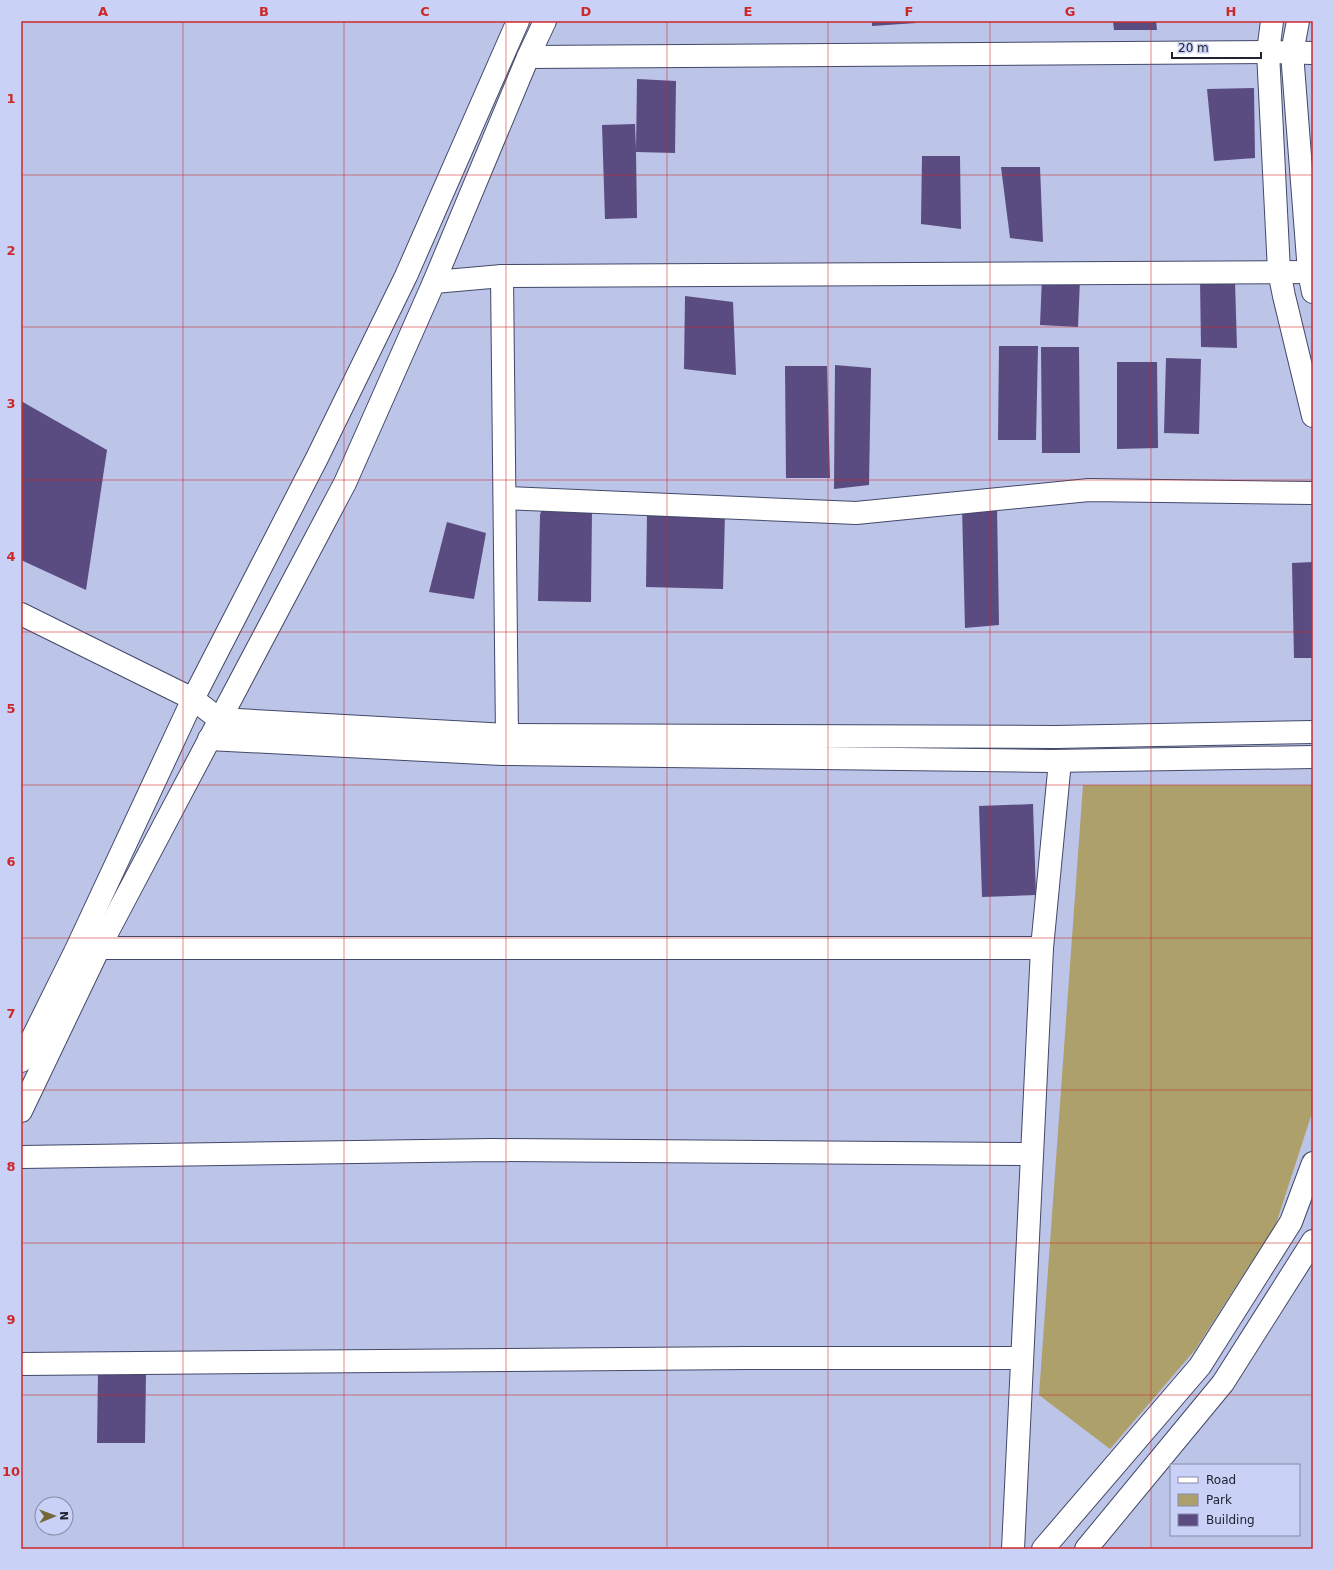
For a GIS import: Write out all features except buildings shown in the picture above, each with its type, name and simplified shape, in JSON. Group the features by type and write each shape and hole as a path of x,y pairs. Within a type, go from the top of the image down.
{"street":[{"path":"21,1061 76,950 194,699 317,458 406,276 518,21"},
{"path":"21,1111 99,948 219,719 346,482 434,282 528,57 545,21"},
{"path":"1272,21 1268,52 1279,271 1313,416"},
{"path":"434,282 502,276 1279,271 1312,278 1302,53 1298,21"},
{"path":"528,57 1302,53"},
{"path":"1270,75 1303,75"},
{"path":"502,276 507,735"},
{"path":"1284,296 1313,296"},
{"path":"505,498 856,513 1088,490 1313,493"},
{"path":"21,614 194,699 219,719 507,735 1056,737 1313,732"},
{"path":"209,739 502,754 1060,761 1313,757"},
{"path":"1013,1549 1042,948 1060,761"},
{"path":"99,948 1042,948"},
{"path":"21,1157 492,1150 1032,1154"},
{"path":"1043,1549 1200,1366 1291,1222 1313,1163"},
{"path":"1086,1549 1223,1383 1313,1241"},
{"path":"21,1364 746,1358 1022,1358"}],"green space":[{"path":"1083,785 1313,785 1313,1110 1276,1224 1195,1350 1110,1449 1039,1395"}]}
